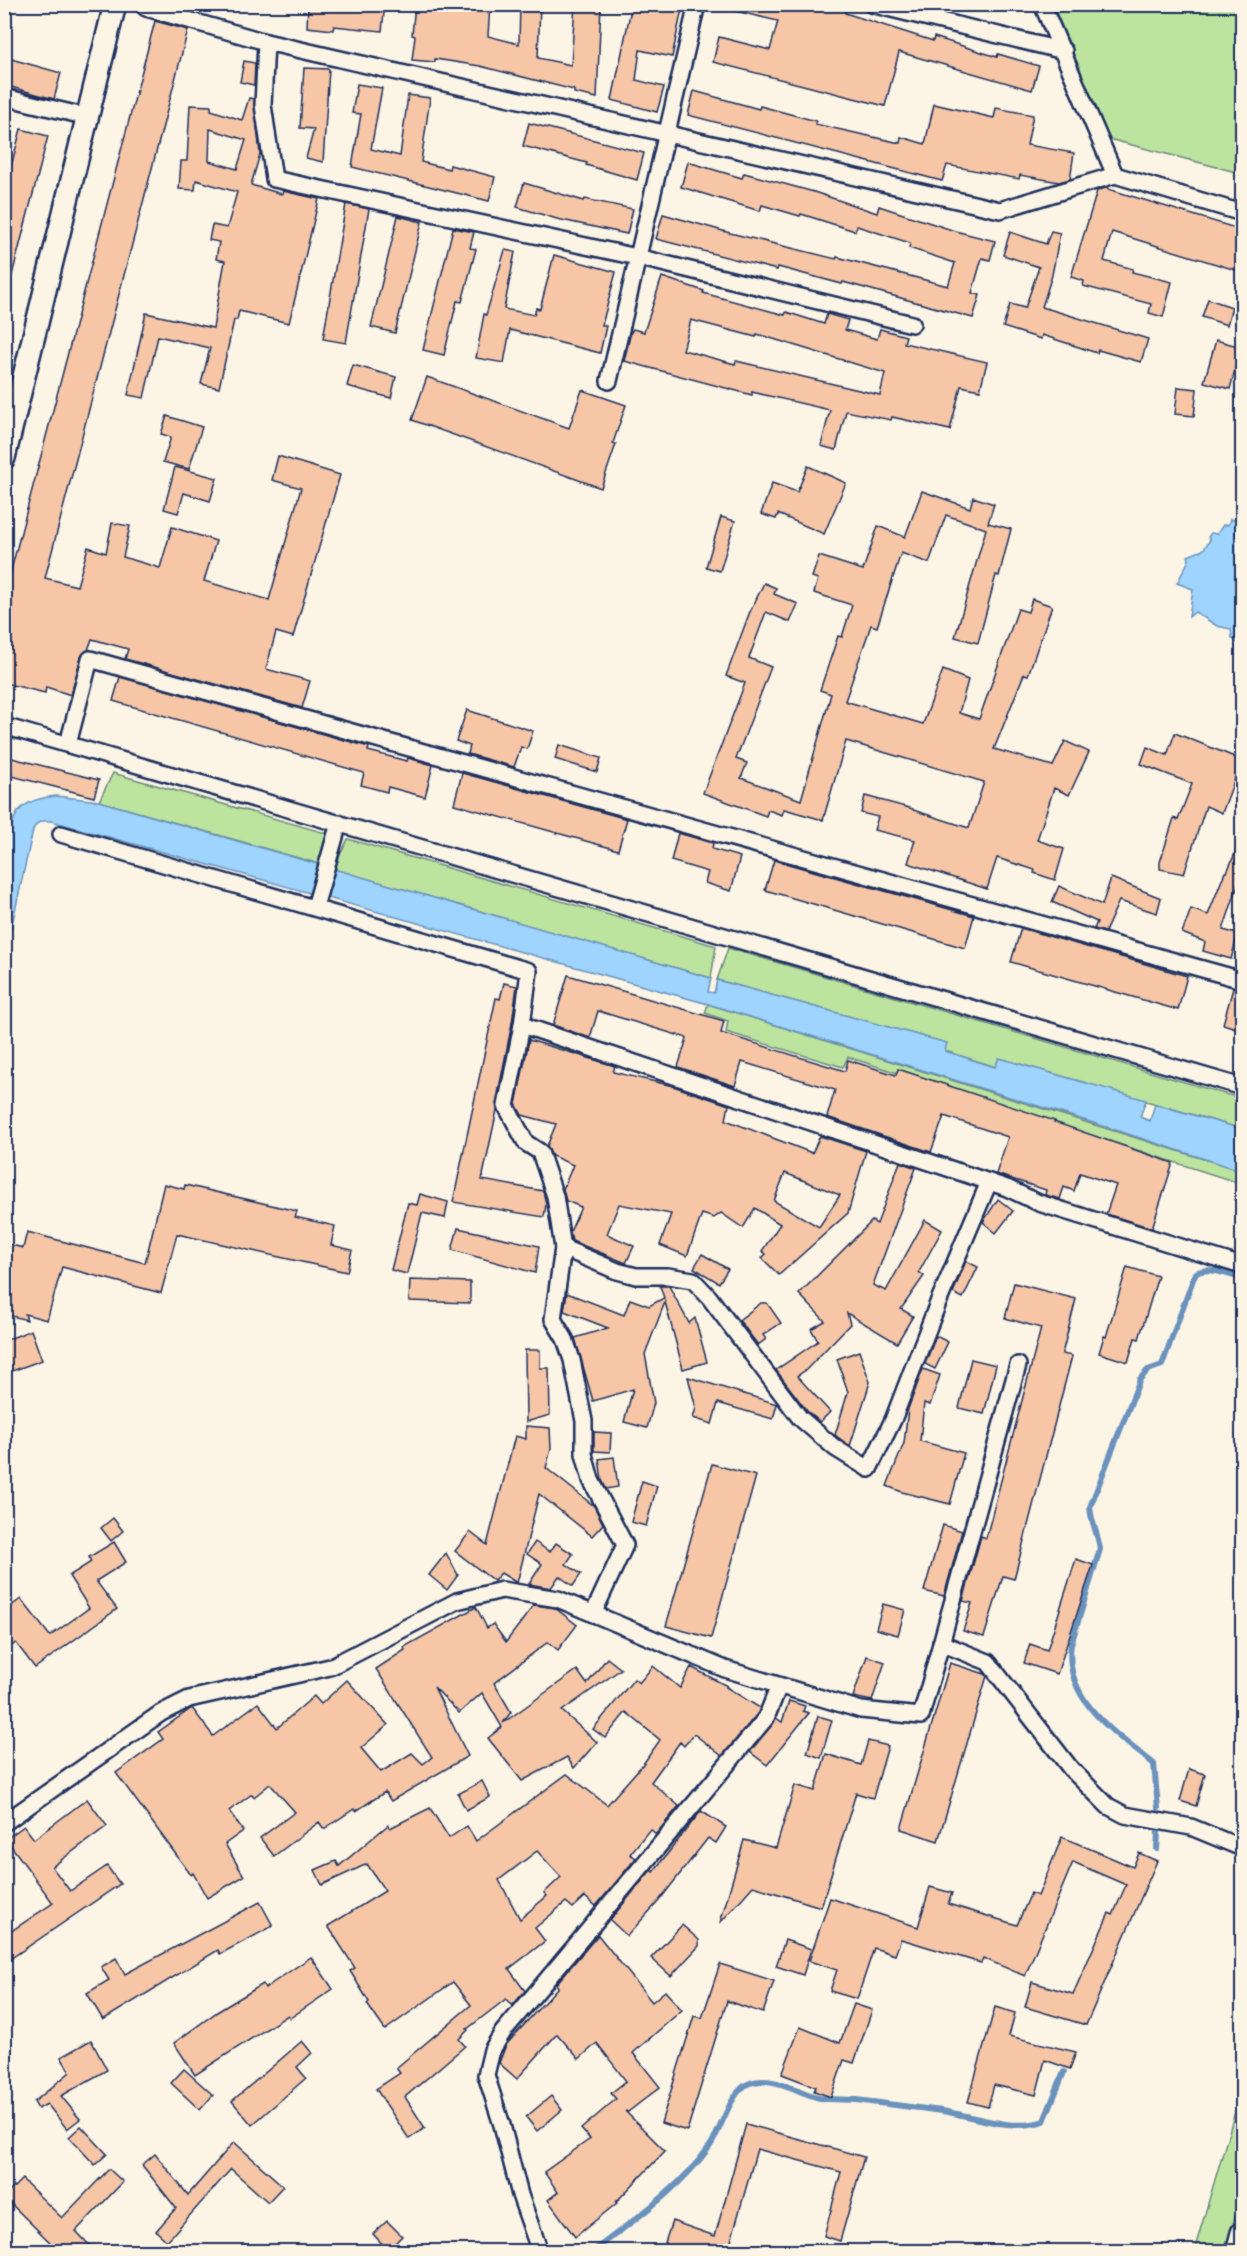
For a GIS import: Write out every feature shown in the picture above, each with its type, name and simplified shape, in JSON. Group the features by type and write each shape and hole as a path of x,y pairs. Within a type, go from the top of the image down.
{"street":[{"path":"4,458 115,4"},
{"path":"142,4 146,8 266,42 668,132 1000,210 1115,175 1242,213"},
{"path":"609,381 697,4"},
{"path":"871,4 1064,51"},
{"path":"1042,4 1115,175"},
{"path":"266,42 263,105 274,179 638,257 912,324"},
{"path":"4,97 87,117"},
{"path":"68,744 90,659 1242,980"},
{"path":"4,726 1242,1087"},
{"path":"315,907 339,823"},
{"path":"60,834 529,971 522,1024 506,1106 526,1143 540,1152 555,1196 563,1248 553,1319 565,1339 573,1360 584,1421 584,1454 591,1480 625,1545 593,1614"},
{"path":"522,1024 989,1182 1039,1203 1242,1266"},
{"path":"563,1248 617,1271 636,1276 668,1276 693,1280 709,1297 800,1418 836,1448 869,1468 893,1420 938,1303 989,1182"},
{"path":"4,1823 161,1713 189,1699 330,1667 457,1601 501,1590 558,1599 725,1669 779,1686 861,1710 921,1716 1018,1365"},
{"path":"941,1643 988,1662 1071,1769 1108,1806 1125,1815 1191,1827 1242,1848"},
{"path":"540,2252 520,2195 486,2075 492,2050 503,2032 634,1879 766,1718 779,1686"},
{"path":"1237,2252 1242,2233"}],"green space":[{"path":"1053,5 1242,5 1242,155 1236,172 1109,139"},
{"path":"113,773 329,834 323,865 99,801"},
{"path":"348,839 716,946 711,978 333,869"},
{"path":"728,948 1242,1099 1242,1129 999,1058 996,1067 945,1051 946,1043 717,980"},
{"path":"708,1004 1242,1171 1242,1184 848,1057 843,1067 726,1032 728,1021 705,1013"},
{"path":"1242,2088 1242,2192 1225,2251 1194,2251"}],"water":[{"path":"1230,519 1238,521 1235,534 1242,538 1242,625 1239,631 1242,641 1240,645 1232,638 1231,629 1217,626 1195,612 1189,617 1193,589 1177,583 1189,560 1188,556 1203,550 1210,540 1208,537 1211,533 1217,534 1223,525 1228,525"},
{"path":"56,796 99,801 711,978 708,992 714,993 717,980 947,1043 945,1051 995,1067 999,1058 1146,1100 1140,1117 1150,1121 1155,1104 1242,1129 1242,1171 708,1004 51,821 40,822 33,830 5,956 6,860 12,824 18,812 30,802"}],"building":[{"path":"308,4 385,4 382,31 334,26 333,30 307,27"},
{"path":"415,4 490,4 488,36 519,44 520,4 540,4 538,58 571,65 575,4 601,4 597,98 480,66 435,59 435,62 412,60"},
{"path":"632,4 683,4 672,57 640,50 636,80 664,87 657,112 612,100"},
{"path":"735,4 837,4 847,7 845,13 933,41 934,37 997,57 998,54 1039,66 1032,90 899,52 885,106 713,62 719,37 770,50 778,21 735,11"},
{"path":"155,21 188,30 45,578 77,586 88,547 106,553 112,523 130,526 123,557 160,568 172,527 216,541 204,581 269,600 301,488 272,480 278,456 340,475 293,637 276,632 266,669 310,681 302,708 125,659 128,649 92,639 88,650 81,657 71,695 46,687 45,693 4,683 4,597"},
{"path":"4,57 61,73 54,99 4,85"},
{"path":"244,61 255,63 254,85 240,82"},
{"path":"304,68 329,69 323,162 306,158 314,129 300,128"},
{"path":"357,84 382,88 371,149 400,156 408,95 430,98 421,162 449,169 450,165 495,177 489,201 352,167 361,114 352,113"},
{"path":"694,91 759,109 760,106 816,121 815,124 900,143 901,137 925,144 934,104 994,118 996,108 1033,115 1027,145 1074,153 1070,179 1059,182 1020,175 1019,179 947,165 942,181 688,115"},
{"path":"249,98 254,99 260,154 251,185 282,194 283,191 319,199 289,323 239,311 237,320 234,320 219,388 201,384 210,348 158,336 144,398 128,395 146,313 213,328 225,261 216,259 219,242 209,240 212,225 227,228 237,192 196,180 195,190 179,189 181,161 187,161 190,105 211,106 211,110 242,120","holes":["210,129 246,140 237,169 209,161"]},
{"path":"529,123 644,153 637,180 586,165 587,163 523,146"},
{"path":"21,129 48,136 10,283 4,282 4,192"},
{"path":"688,162 742,178 744,173 814,192 877,213 879,206 955,231 995,241 990,260 982,258 972,293 980,295 973,318 843,282 842,284 778,267 777,270 656,239 663,214 730,233 836,259 837,257 948,286 955,263 909,248 910,243 857,226 855,231 801,214 800,216 762,205 760,211 681,187"},
{"path":"524,183 584,201 585,199 633,209 627,234 557,219 517,207"},
{"path":"1105,188 1242,230 1242,272 1112,232 1104,261 1133,269 1132,272 1172,282 1163,317 1149,313 1151,304 1083,286 1084,281 1071,277 1097,191"},
{"path":"346,204 369,209 346,343 323,339"},
{"path":"398,216 422,222 395,333 371,327"},
{"path":"453,228 474,232 470,248 476,249 462,302 457,301 444,355 423,350"},
{"path":"1051,231 1060,233 1052,275 1042,307 1148,339 1141,362 1098,350 1097,353 1042,335 1041,339 1003,327 1010,304 1025,308 1039,267 1003,255 1010,232 1046,244"},
{"path":"505,250 515,252 504,309 534,315 536,308 540,309 554,255 616,272 602,325 606,326 600,353 510,330 504,363 476,358 484,314 486,315"},
{"path":"662,277 704,291 703,293 785,315 786,312 824,324 827,314 848,320 845,330 877,339 880,329 906,336 904,343 987,362 980,390 961,386 950,430 892,417 891,420 846,411 836,450 821,446 830,410 752,392 752,395 624,361 633,329 644,332","holes":["691,320 756,337 757,334 885,373 880,395 736,361 735,364 683,350"]},
{"path":"1208,299 1232,307 1227,325 1202,317"},
{"path":"1216,340 1241,347 1230,389 1204,382"},
{"path":"353,365 396,377 391,398 347,386"},
{"path":"427,377 569,428 582,390 626,405 601,488 412,420"},
{"path":"1178,387 1197,389 1194,416 1175,414"},
{"path":"167,416 202,427 189,469 163,462 171,437 161,434"},
{"path":"808,466 846,483 824,534 778,514 776,519 761,514 772,483 797,492"},
{"path":"175,467 217,478 210,501 184,493 178,513 164,509"},
{"path":"922,491 970,508 973,497 994,504 988,523 1011,529 978,643 955,637 986,529 946,515 929,563 901,553 877,627 871,625 845,701 923,724 943,670 968,680 959,713 979,719 1018,609 1028,612 1032,599 1052,606 1028,675 1024,674 994,749 1053,766 1065,741 1089,752 1069,795 1054,788 1037,840 1064,849 1055,880 1034,873 1035,870 997,858 987,889 908,863 915,840 874,830 878,817 861,813 865,796 969,828 984,782 846,741 823,820 784,809 782,815 768,810 766,816 703,793 745,683 726,676 749,614 764,583 776,588 774,594 798,604 790,622 766,612 749,658 771,667 736,759 747,763 741,778 801,800 831,694 820,690 838,636 842,637 852,605 814,593 818,579 812,577 819,556 863,570 878,526 905,537"},
{"path":"721,517 735,521 720,571 706,567"},
{"path":"120,677 369,747 368,751 433,765 425,797 388,787 387,792 361,785 364,773 113,701"},
{"path":"467,710 533,731 527,749 521,747 514,767 468,754 470,746 456,741"},
{"path":"1175,733 1242,760 1222,813 1206,806 1184,874 1160,869 1160,862 1174,818 1178,820 1192,784 1141,764 1147,747 1167,755"},
{"path":"559,745 601,758 597,772 555,759"},
{"path":"4,756 99,780 94,797 4,774"},
{"path":"462,773 627,819 618,850 454,804"},
{"path":"678,833 713,843 712,849 740,857 731,891 705,883 708,872 671,861"},
{"path":"1242,837 1242,873 1223,930 1238,934 1231,959 1203,951 1205,942 1182,933 1191,909 1208,915"},
{"path":"774,860 974,916 965,948 765,890"},
{"path":"1111,878 1161,898 1157,913 1119,901 1105,932 1094,929 1097,922 1052,902 1059,886 1102,905"},
{"path":"1021,928 1187,976 1178,1010 1011,962"},
{"path":"568,975 724,1021 721,1033 845,1071 848,1060 896,1075 898,1069 1173,1163 1152,1228 1106,1214 1116,1185 1080,1173 1074,1191 1064,1187 1060,1199 1045,1195 1046,1190 996,1174 1008,1137 944,1116 931,1152 827,1117 835,1090 742,1062 735,1086 678,1067 687,1038 598,1011 590,1038 553,1025"},
{"path":"504,983 517,986 496,1104 497,1110 482,1180 543,1191 546,1204 544,1217 453,1202 496,998 500,999"},
{"path":"1233,988 1242,990 1242,1030 1223,1024"},
{"path":"529,1040 615,1066 613,1072 673,1086 729,1105 726,1120 812,1153 820,1136 866,1151 848,1213 779,1275 762,1258 766,1254 762,1251 780,1224 755,1208 743,1228 721,1213 714,1218 702,1214 687,1256 660,1245 671,1214 619,1204 607,1234 634,1246 626,1263 572,1241 570,1232 581,1207 566,1201 563,1189 573,1165 552,1156 547,1146 556,1124 522,1115 516,1104","holes":["785,1173 840,1195 819,1227 774,1201"]},
{"path":"900,1162 916,1168 873,1285 886,1291 925,1220 942,1230 919,1272 924,1276 901,1309 913,1316 897,1343 847,1313 850,1324 806,1370 797,1376 830,1412 820,1422 807,1411 776,1370 818,1341 811,1329 825,1321 799,1294 872,1221 877,1224"},
{"path":"164,1184 184,1189 185,1185 297,1211 295,1217 335,1226 331,1245 352,1250 347,1272 177,1234 161,1293 62,1267 47,1320 25,1314 27,1320 4,1314 4,1243 23,1248 27,1232 145,1263"},
{"path":"420,1194 448,1202 445,1218 422,1213 407,1274 391,1270 408,1203 417,1205"},
{"path":"998,1199 1013,1211 996,1233 983,1222"},
{"path":"458,1228 539,1246 535,1273 452,1250"},
{"path":"702,1254 728,1269 719,1283 694,1268"},
{"path":"966,1261 978,1267 963,1298 953,1293"},
{"path":"1127,1267 1158,1276 1139,1339 1135,1338 1128,1362 1099,1353"},
{"path":"410,1280 470,1282 470,1303 409,1301"},
{"path":"1014,1283 1076,1299 1062,1354 1072,1356 1014,1579 1003,1576 984,1637 963,1631 972,1603 963,1601 981,1536 986,1538 1041,1328 1005,1318"},
{"path":"660,1286 669,1286 689,1323 695,1318 707,1362 683,1369 665,1302 645,1354 654,1403 647,1428 624,1422 633,1389 593,1401 575,1338 608,1328 564,1311 567,1293 624,1315 630,1299 649,1306 664,1298"},
{"path":"761,1303 767,1303 781,1323 763,1335 766,1339 758,1345 739,1320"},
{"path":"31,1330 42,1360 4,1374 4,1341"},
{"path":"936,1336 948,1342 935,1369 925,1364"},
{"path":"525,1350 540,1350 540,1368 549,1368 550,1415 526,1422"},
{"path":"859,1351 870,1382 850,1446 835,1435 848,1392 837,1359"},
{"path":"971,1359 996,1365 984,1414 959,1408"},
{"path":"923,1369 940,1375 930,1405 924,1403 920,1441 964,1453 950,1504 887,1486 904,1443 908,1409"},
{"path":"688,1377 777,1404 773,1419 718,1403 712,1424 693,1418 696,1408"},
{"path":"526,1426 550,1428 551,1449 546,1468 594,1506 603,1524 592,1536 539,1494 517,1583 501,1573 494,1581 455,1551 470,1532 487,1545 515,1436 526,1439"},
{"path":"594,1432 611,1433 610,1452 594,1451"},
{"path":"614,1457 618,1487 606,1489 602,1480 599,1459"},
{"path":"712,1464 756,1476 711,1638 666,1626"},
{"path":"642,1481 657,1486 646,1526 631,1522"},
{"path":"113,1518 123,1531 111,1541 101,1528"},
{"path":"943,1525 962,1531 944,1596 924,1591"},
{"path":"114,1542 126,1562 96,1581 117,1609 35,1668 16,1643 4,1651 4,1611 21,1599 50,1636 89,1608 69,1576 91,1562 89,1557"},
{"path":"535,1542 550,1552 556,1543 573,1554 566,1564 581,1574 573,1586 559,1576 551,1588 529,1584 542,1564 527,1554"},
{"path":"446,1553 458,1575 447,1590 429,1575"},
{"path":"1076,1559 1093,1565 1057,1674 1024,1663 1030,1644 1047,1650"},
{"path":"883,1604 905,1610 898,1635 876,1629"},
{"path":"534,1605 555,1608 577,1625 558,1650 548,1642 494,1683 511,1712 503,1723 577,1670 587,1684 607,1658 621,1669 562,1711 597,1742 574,1768 567,1757 522,1781 488,1738 502,1727 482,1693 459,1713 434,1687 468,1756 391,1801 385,1792 324,1829 319,1822 274,1856 260,1838 295,1812 270,1784 254,1797 252,1794 229,1811 243,1831 225,1844 244,1876 207,1898 193,1873 191,1875 116,1773 163,1739 158,1732 192,1708 213,1736 258,1703 277,1728 314,1696 321,1704 347,1680 388,1725 361,1748 381,1772 412,1753 423,1764 432,1757 376,1669 405,1650 404,1647 476,1607 487,1628 493,1624 506,1642"},
{"path":"867,1656 885,1662 872,1701 853,1697"},
{"path":"950,1663 987,1676 938,1841 901,1829"},
{"path":"653,1666 680,1688 691,1667 727,1686 760,1708 722,1756 694,1734 684,1746 680,1742 651,1782 679,1806 656,1834 650,1829 630,1854 636,1858 596,1906 585,1897 573,1908 566,1902 535,1928 545,1941 509,1969 525,1991 512,2006 506,1999 467,2029 459,2039 465,2046 405,2097 425,2128 409,2139 376,2089 400,2073 396,2068 471,2005 453,1982 385,2030 367,2004 369,2002 350,1971 355,1968 328,1926 385,1891 367,1864 322,1885 315,1870 336,1861 339,1866 388,1825 390,1828 430,1808 449,1838 467,1826 476,1841 567,1774 607,1805 643,1764 660,1740 626,1712 605,1738 593,1729 634,1679 639,1683","holes":["537,1851 561,1877 544,1893 547,1896 520,1919 499,1880"]},
{"path":"789,1701 805,1706 803,1711 809,1713 767,1765 750,1752 776,1718 782,1722"},
{"path":"818,1716 832,1720 821,1758 807,1753"},
{"path":"868,1741 888,1746 873,1798 856,1793 821,1907 753,1886 720,1923 744,1840 776,1848 795,1785 815,1791 826,1754 861,1765"},
{"path":"1189,1769 1205,1774 1196,1806 1180,1801"},
{"path":"482,1781 490,1797 466,1810 458,1794"},
{"path":"87,1799 107,1826 52,1867 70,1891 107,1866 120,1884 10,1959 4,1951 4,1936 53,1903 6,1839 24,1826 34,1839"},
{"path":"701,1811 726,1827 716,1843 708,1838 658,1902 627,1936 610,1920 651,1870 653,1872"},
{"path":"1062,1837 1133,1867 1139,1853 1157,1861 1086,2025 1025,2007 1032,1982 1073,1994 1109,1913 1113,1915 1126,1885 1073,1862 1025,1976 983,1958 981,1963 901,1939 895,1955 874,1948 857,1999 830,1991 837,1970 809,1961 830,1898 918,1927 930,1887 952,1893 948,1904 1017,1925 1031,1893 1038,1896"},
{"path":"260,1902 273,1926 220,1954 218,1950 103,2020 87,1993 109,1980 101,1967 116,1958 125,1974"},
{"path":"682,1925 699,1940 699,1946 671,1976 651,1958"},
{"path":"598,1935 652,2002 665,1991 682,2010 633,2053 660,2087 628,2112 625,2111 665,2151 617,2203 575,2237 548,2200 558,2192 544,2172 590,2139 581,2129 616,2099 611,2093 626,2081 597,2043 579,2059 557,2034 517,2079 499,2063 506,2045 558,1987 556,1984"},
{"path":"785,1940 811,1949 803,1975 776,1966"},
{"path":"311,1957 333,1989 290,2018 288,2015 195,2075 174,2043 217,2012 263,1984 265,1988"},
{"path":"720,1964 774,1981 763,2013 727,2001 687,2131 661,2123 694,2016 702,2018"},
{"path":"854,2004 872,2010 854,2063 844,2060 831,2097 814,2091 816,2087 782,2074 800,2027 840,2043"},
{"path":"995,2007 1015,2013 1009,2036 1076,2052 1070,2069 1045,2060 1036,2095 994,2085 988,2107 968,2102"},
{"path":"91,2040 107,2070 61,2096 80,2119 67,2129 47,2104 38,2109 34,2102 70,2072 61,2057"},
{"path":"302,2041 312,2053 297,2067 306,2078 252,2125 232,2101"},
{"path":"184,2069 213,2095 200,2110 171,2083"},
{"path":"551,2096 562,2110 537,2131 526,2117"},
{"path":"746,2124 864,2157 840,2241 824,2236 841,2172 757,2149 731,2241 754,2249 753,2252 662,2252 672,2221 715,2236"},
{"path":"81,2126 107,2154 95,2165 69,2137"},
{"path":"234,2142 283,2186 268,2202 231,2169 167,2241 156,2231 176,2208 142,2165 155,2154 188,2195"},
{"path":"109,2169 123,2182 76,2231 96,2252 60,2252 4,2197 22,2179 62,2218"},
{"path":"387,2221 402,2236 388,2250 373,2234"}],"waterway":[{"path":"1158,1808 1154,1764 1095,1714 1075,1682 1071,1664 1071,1644 1100,1549 1090,1507 1140,1379 1148,1370 1162,1365 1195,1274 1206,1270 1242,1278"},
{"path":"1157,1849 1158,1832"},
{"path":"592,2252 640,2216 684,2177 710,2146 737,2093 750,2083 768,2081 820,2098 856,2100 942,2111 1019,2125 1044,2121 1064,2072"}]}
